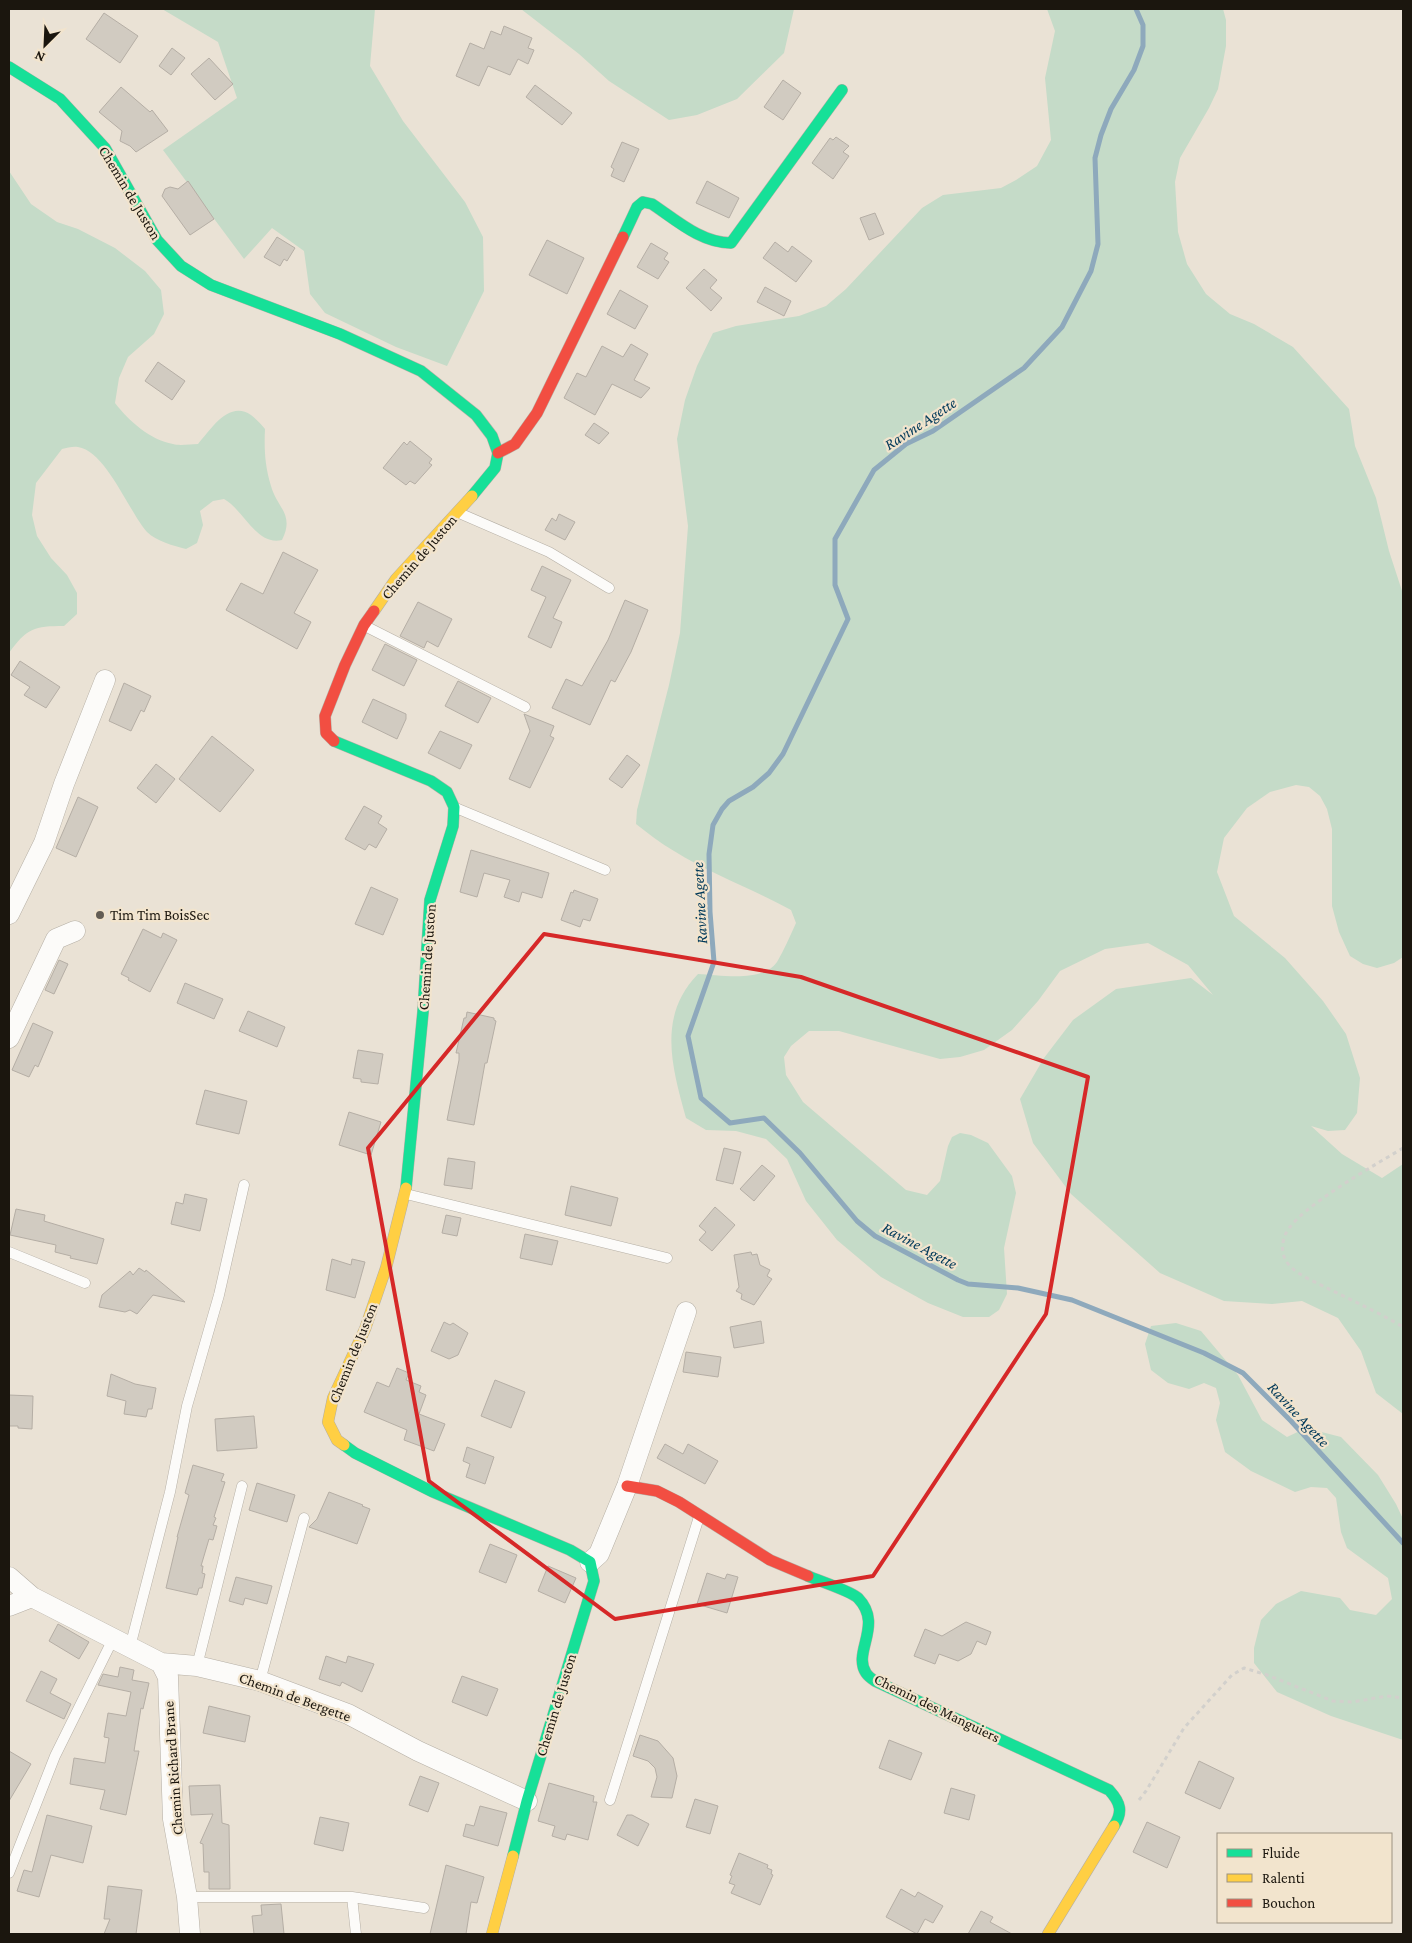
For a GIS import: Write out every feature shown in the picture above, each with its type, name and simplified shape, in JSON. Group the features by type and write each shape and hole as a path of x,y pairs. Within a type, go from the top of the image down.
{"street":[{"name":"Chemin de Juston","path":"9,67 60,99 105,148 157,240 181,266 211,285 340,334 421,371 476,415 492,436 498,453 495,468 458,512 396,579 364,625 345,665 325,716 326,733 336,743 431,781 447,792 454,807 453,826 430,900 423,1012 405,1194 386,1268 365,1329 333,1398 328,1422 337,1440 355,1453 433,1492 570,1550 590,1562 594,1581 527,1801 492,1934"},
{"path":"498,453 515,444 537,413 637,207 643,202 652,204 710,241 722,245 730,243 842,90"},
{"path":"9,914 44,843 64,784 105,680"},
{"path":"9,1038 56,939 75,931"},
{"path":"590,1562 599,1554 626,1486 686,1312"},
{"name":"Chemin des Manguiers","path":"626,1486 657,1491 679,1502 770,1560 857,1597 864,1605 870,1620 862,1658 864,1671 874,1681 1108,1790 1118,1802"},
{"name":"Chemin de Bergette","path":"9,1577 32,1597 162,1663 197,1666 260,1681 348,1714 418,1751 527,1801"},
{"path":"9,1606 32,1597"},
{"name":"Chemin Richard Brane","path":"162,1663 168,1677 173,1819 187,1897 190,1934"},
{"path":"1048,1934 1115,1827 1120,1817 1118,1802"}],"lane":[{"path":"458,512 549,552 609,588"},
{"path":"364,625 525,707"},
{"path":"454,807 605,870"},
{"path":"9,1873 55,1756 121,1643 170,1492 188,1406 219,1295 244,1185"},
{"path":"405,1194 667,1258"},
{"path":"9,1252 85,1282"},
{"path":"197,1666 242,1486"},
{"path":"610,1800 700,1516"},
{"path":"260,1681 304,1518"},
{"path":"187,1897 352,1897 424,1908"},
{"path":"352,1897 356,1934"}],"path":[{"path":"1403,1148 1338,1188 1304,1214 1287,1232 1283,1244 1283,1254 1290,1266 1305,1276 1403,1327"},
{"path":"1118,1802 1139,1800 1184,1728 1232,1675 1244,1668 1333,1701 1353,1702 1387,1696 1403,1698"}],"highlighted area":[{"path":"544,934 801,977 1088,1077 1046,1314 873,1576 615,1619 429,1481 368,1148"}],"green space":[{"path":"162,9 375,9 370,66 403,121 465,202 483,237 484,291 447,366 396,347 325,313 310,294 304,251 272,228 244,259 163,150 237,98 218,42"},
{"path":"521,9 794,9 784,53 737,99 697,115 669,120 609,81 579,54"},
{"path":"1047,9 1223,9 1226,20 1226,46 1218,89 1180,158 1175,182 1178,232 1187,264 1206,294 1230,314 1254,324 1293,347 1349,409 1355,446 1376,498 1389,551 1403,594 1403,957 1394,963 1377,968 1363,964 1350,956 1339,932 1332,906 1332,829 1327,809 1320,796 1309,787 1296,785 1270,792 1247,808 1224,838 1217,872 1234,916 1285,958 1323,1001 1346,1034 1360,1078 1357,1113 1345,1130 1328,1131 1311,1126 1342,1154 1382,1178 1403,1164 1403,1414 1376,1393 1361,1351 1338,1318 1302,1301 1272,1304 1224,1301 1160,1273 1071,1194 1033,1143 1020,1099 1044,1058 1073,1020 1116,989 1191,978 1213,995 1188,965 1148,943 1105,949 1060,971 1038,1001 1012,1030 984,1050 960,1057 940,1059 839,1031 809,1031 791,1046 784,1057 786,1075 803,1102 906,1190 927,1195 940,1181 952,1137 960,1133 971,1135 988,1143 1012,1176 1016,1193 1004,1248 1007,1294 999,1310 989,1317 963,1317 928,1303 881,1277 837,1240 806,1201 787,1159 766,1139 736,1131 706,1130 686,1118 676,1080 671,1043 672,1025 677,1007 685,990 698,974 741,976 762,973 770,969 780,957 796,923 791,910 688,859 664,845 636,824 637,810 669,685 680,633 688,526 677,439 685,400 697,366 713,333 736,326 799,316 826,306 846,289 922,208 943,195 1001,188 1037,166 1051,140 1045,78 1055,31"},
{"path":"9,171 31,204 57,222 78,229 115,248 145,271 161,290 164,314 154,334 128,357 119,378 115,403 133,423 148,434 164,442 179,445 198,444 221,418 235,411 243,411 251,415 265,429 265,458 269,479 274,494 284,511 287,524 282,540 265,538 257,533 238,511 224,499 213,501 200,511 203,525 197,543 186,549 171,545 147,532 98,459 88,451 78,447 62,449 36,483 32,515 37,536 51,558 67,575 77,593 77,614 64,626 38,628 26,633 9,653"},
{"path":"1176,1323 1201,1331 1238,1375 1262,1420 1287,1437 1306,1428 1341,1437 1378,1475 1396,1504 1403,1519 1403,1740 1331,1716 1277,1692 1254,1663 1254,1648 1261,1620 1276,1604 1301,1591 1340,1598 1350,1610 1376,1615 1392,1599 1388,1578 1347,1548 1341,1532 1336,1498 1327,1488 1311,1487 1295,1492 1251,1471 1225,1452 1216,1420 1220,1403 1216,1388 1204,1383 1189,1389 1168,1383 1151,1370 1145,1344 1151,1326"}],"building":[{"path":"104,13 138,36 120,63 86,39"},
{"path":"504,26 532,38 528,48 534,50 528,64 518,59 510,75 488,66 479,86 456,76 470,43 484,49 491,31 501,35"},
{"path":"172,48 185,58 171,75 159,66"},
{"path":"209,58 233,84 215,100 191,74"},
{"path":"783,80 801,93 783,120 764,107"},
{"path":"535,85 572,113 562,125 526,97"},
{"path":"121,87 150,112 152,110 168,131 136,152 130,146 120,141 122,131 99,112"},
{"path":"836,137 849,146 843,152 849,156 833,179 812,163 830,138 833,140"},
{"path":"622,142 639,149 624,182 611,176 614,169 611,167"},
{"path":"188,181 214,219 190,235 162,196 165,189 170,187 178,189"},
{"path":"707,181 739,198 729,218 696,203"},
{"path":"875,213 884,234 869,240 860,218"},
{"path":"277,237 295,248 287,261 284,259 280,266 264,257"},
{"path":"547,240 584,258 567,294 529,275"},
{"path":"775,242 788,252 792,246 812,261 796,282 763,258"},
{"path":"651,243 668,253 664,259 669,262 658,279 637,267"},
{"path":"704,269 717,280 710,288 722,298 711,311 686,288"},
{"path":"765,287 791,301 784,316 757,302"},
{"path":"620,290 648,306 635,329 607,314"},
{"path":"631,344 648,354 634,380 650,388 641,398 612,384 595,415 564,398 577,373 586,377 602,346 623,357"},
{"path":"158,362 185,381 172,400 145,381"},
{"path":"594,423 609,433 599,444 585,435"},
{"path":"410,441 432,459 429,463 432,465 415,484 410,481 406,485 383,468 404,442 407,445"},
{"path":"559,514 575,522 565,540 545,530 552,518 556,521"},
{"path":"283,552 318,570 294,613 311,622 297,649 226,610 241,583 263,594"},
{"path":"542,566 571,580 553,618 562,622 551,648 528,637 546,597 531,590"},
{"path":"625,600 648,610 631,652 615,682 611,680 590,725 552,708 566,679 582,686 608,640"},
{"path":"418,602 452,619 438,647 427,641 424,648 400,636"},
{"path":"385,644 417,660 404,686 372,670"},
{"path":"20,661 60,687 46,708 24,695 30,687 11,675"},
{"path":"458,681 491,698 478,723 445,706"},
{"path":"124,683 151,696 144,712 141,710 131,731 109,721"},
{"path":"373,699 406,714 406,719 397,739 362,722"},
{"path":"524,714 554,726 550,736 554,738 530,788 509,779 530,731"},
{"path":"440,731 472,745 460,769 428,753"},
{"path":"212,736 254,770 220,812 179,779"},
{"path":"627,755 640,765 622,788 609,779"},
{"path":"156,764 175,779 156,803 137,788"},
{"path":"78,797 98,807 76,857 56,848"},
{"path":"364,806 382,816 378,823 387,829 376,848 369,844 365,850 345,839"},
{"path":"471,850 549,873 542,898 522,892 519,902 504,897 510,880 484,873 477,897 460,892"},
{"path":"371,887 398,899 383,935 355,924"},
{"path":"574,890 598,899 590,921 583,919 580,927 561,920 571,892 573,893"},
{"path":"143,929 161,938 163,933 177,940 150,992 121,974"},
{"path":"59,960 68,964 54,994 45,990"},
{"path":"185,983 223,999 214,1019 177,1003"},
{"path":"248,1011 285,1027 277,1047 239,1031"},
{"path":"467,1012 494,1018 496,1021 487,1063 485,1063 474,1125 447,1120 459,1060 459,1053 456,1053"},
{"path":"33,1023 53,1032 38,1067 35,1065 29,1077 12,1070"},
{"path":"358,1050 383,1054 378,1084 361,1082 361,1079 353,1078"},
{"path":"205,1090 247,1101 239,1134 196,1124"},
{"path":"349,1112 381,1122 371,1155 339,1145"},
{"path":"724,1148 741,1152 733,1184 716,1180"},
{"path":"448,1158 475,1162 472,1189 444,1185"},
{"path":"762,1165 775,1176 754,1201 740,1189"},
{"path":"571,1186 618,1198 611,1226 565,1215"},
{"path":"185,1194 207,1199 200,1231 171,1224 176,1202 183,1204"},
{"path":"715,1207 735,1225 712,1251 699,1240 706,1232 699,1226"},
{"path":"16,1209 45,1215 44,1221 104,1239 97,1264 70,1258 71,1256 55,1252 56,1245 10,1235"},
{"path":"446,1215 461,1218 457,1236 442,1233"},
{"path":"525,1234 558,1241 552,1265 520,1258"},
{"path":"751,1252 752,1255 757,1254 760,1265 770,1270 767,1276 772,1279 754,1305 741,1299 742,1294 736,1291 739,1287 734,1255"},
{"path":"332,1259 351,1265 352,1259 365,1262 355,1298 326,1290"},
{"path":"139,1268 145,1272 146,1270 185,1302 153,1295 137,1314 130,1310 125,1312 99,1307 102,1295 130,1271 133,1275"},
{"path":"761,1321 764,1343 734,1348 730,1327"},
{"path":"444,1322 450,1325 453,1323 468,1333 458,1355 449,1359 431,1351"},
{"path":"686,1352 721,1357 718,1377 683,1372"},
{"path":"397,1368 409,1373 406,1380 421,1386 419,1392 426,1395 419,1414 445,1424 434,1451 404,1440 407,1430 364,1412 377,1382 389,1387"},
{"path":"111,1374 135,1384 156,1388 152,1409 148,1409 146,1417 124,1414 126,1401 107,1396"},
{"path":"495,1380 525,1392 511,1428 481,1416"},
{"path":"9,1395 33,1396 32,1429 9,1426"},
{"path":"254,1416 257,1448 217,1451 215,1419"},
{"path":"665,1444 683,1454 688,1444 718,1461 705,1484 657,1458"},
{"path":"467,1447 494,1457 485,1484 466,1477 470,1464 463,1461"},
{"path":"193,1465 224,1474 221,1481 225,1482 214,1517 216,1518 213,1525 217,1526 213,1540 209,1539 201,1566 203,1566 202,1573 205,1574 202,1588 199,1588 197,1595 166,1588 177,1537 189,1495 185,1493"},
{"path":"257,1483 295,1495 287,1522 249,1510"},
{"path":"329,1492 370,1509 357,1544 309,1527 317,1519"},
{"path":"490,1544 517,1555 506,1583 479,1572"},
{"path":"548,1566 576,1578 565,1603 538,1591"},
{"path":"707,1573 725,1579 727,1574 738,1577 727,1613 697,1604"},
{"path":"236,1577 272,1586 267,1604 245,1598 243,1605 229,1601"},
{"path":"966,1622 991,1632 986,1645 977,1641 971,1654 958,1661 939,1654 935,1664 914,1656 925,1629 942,1636"},
{"path":"58,1624 89,1642 79,1659 49,1641"},
{"path":"326,1656 346,1663 348,1656 374,1664 362,1692 342,1682 340,1686 319,1679"},
{"path":"120,1667 134,1670 132,1680 149,1683 143,1709 141,1708 134,1751 139,1751 126,1815 100,1809 105,1790 70,1784 74,1758 105,1763 109,1738 104,1737 108,1713 126,1716 131,1692 98,1685 103,1674 118,1677"},
{"path":"41,1671 57,1679 50,1693 71,1704 64,1719 26,1701"},
{"path":"462,1676 498,1689 487,1716 452,1702"},
{"path":"209,1706 250,1716 245,1742 203,1733"},
{"path":"640,1735 658,1741 673,1758 677,1776 672,1798 651,1797 657,1777 655,1768 648,1761 633,1756"},
{"path":"889,1740 922,1753 911,1780 879,1768"},
{"path":"9,1751 31,1764 9,1801"},
{"path":"1199,1761 1234,1778 1220,1809 1185,1793"},
{"path":"420,1776 439,1783 428,1812 409,1805"},
{"path":"549,1783 594,1796 593,1802 597,1802 588,1840 567,1834 565,1840 552,1836 555,1826 538,1821"},
{"path":"220,1785 222,1823 229,1825 230,1889 209,1889 209,1872 204,1872 203,1844 200,1843 213,1814 191,1815 189,1786"},
{"path":"951,1788 975,1795 969,1820 944,1813"},
{"path":"695,1799 718,1806 710,1834 686,1827"},
{"path":"480,1806 507,1813 498,1846 463,1836 466,1824 474,1826"},
{"path":"47,1815 92,1826 83,1863 51,1855 39,1897 17,1891 24,1870 32,1872"},
{"path":"627,1815 632,1815 649,1824 638,1846 617,1835"},
{"path":"320,1817 349,1823 343,1851 314,1844"},
{"path":"1147,1822 1180,1837 1167,1868 1133,1852"},
{"path":"739,1853 768,1865 767,1868 772,1870 771,1874 773,1875 760,1905 731,1893 735,1885 729,1883 732,1876 730,1875"},
{"path":"446,1865 484,1877 477,1903 471,1902 466,1934 430,1934"},
{"path":"108,1886 142,1890 136,1934 104,1934 110,1919 104,1919"},
{"path":"901,1889 915,1897 918,1892 943,1906 933,1923 925,1919 917,1934 886,1917"},
{"path":"281,1904 284,1934 254,1934 252,1916 262,1915 261,1905"},
{"path":"981,1911 993,1917 990,1922 1012,1934 968,1934"}],"waterway":[{"name":"Ravine Agette","path":"1136,9 1143,25 1143,46 1134,70 1111,109 1095,158 1098,244 1091,271 1062,327 1024,368 933,431 906,444 874,470 835,539 835,585 848,619 783,754 769,773 753,787 729,801 713,825 709,854 710,912 714,962 688,1036 701,1098 730,1123 764,1118 800,1153 857,1221 875,1236 968,1284 1018,1288 1072,1300 1204,1353 1243,1373 1291,1421 1403,1543"}],"traffic: fast":[{"path":"9,67 60,99 105,148 157,240 181,266 211,285 340,334 421,371 476,415 492,436 498,453 495,468 472,496"},
{"path":"623,237 637,207 643,202 652,204 699,235 720,242 731,243 842,90"},
{"path":"334,741 431,781 447,792 454,807 453,826 430,900 423,1012 406,1188"},
{"path":"344,1445 355,1453 433,1492 570,1550 590,1562 594,1581 527,1801 513,1856"},
{"path":"808,1576 854,1595 865,1608 868,1628 862,1656 866,1673 870,1677 1109,1790 1116,1799 1120,1812 1114,1826"}],"traffic: slow":[{"path":"374,611 396,579 472,496"},
{"path":"344,1445 337,1440 328,1422 333,1398 365,1329 386,1268 406,1188"},
{"path":"1048,1934 1114,1826"},
{"path":"492,1934 513,1856"}],"traffic: jam":[{"path":"498,453 515,444 537,413 623,237"},
{"path":"334,741 326,733 325,716 345,665 364,625 374,611"},
{"path":"627,1486 657,1491 679,1502 770,1560 808,1576"}],"place":[{"name":"Tim Tim BoisSec","path":"100,915"}]}
